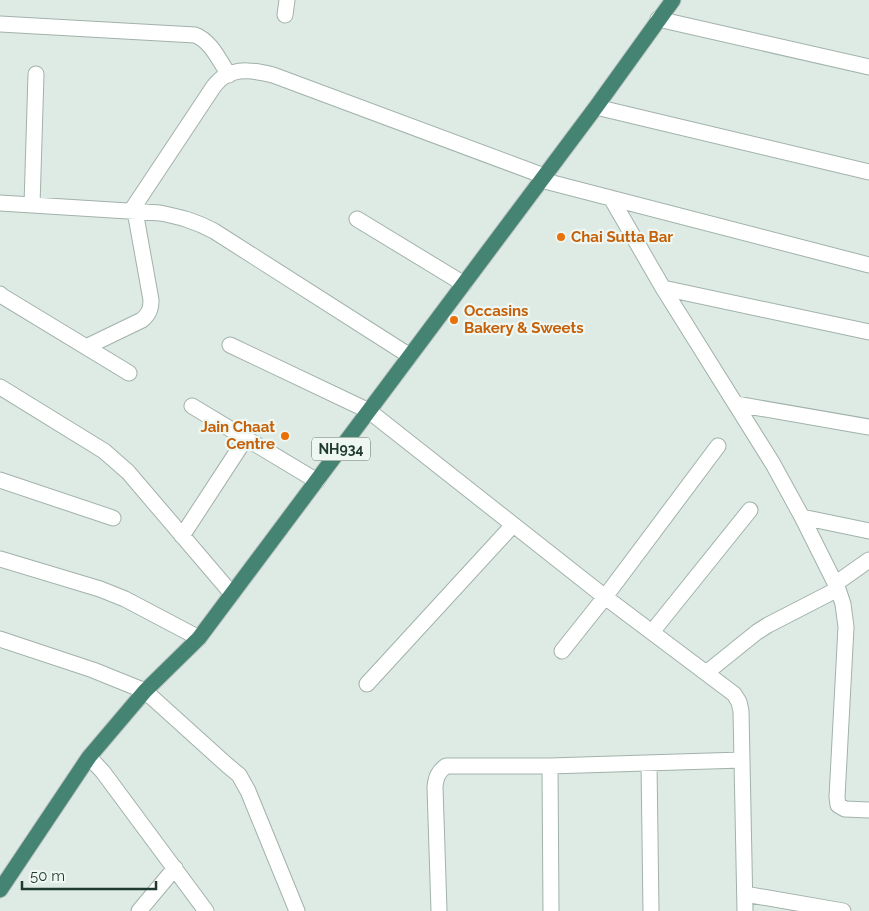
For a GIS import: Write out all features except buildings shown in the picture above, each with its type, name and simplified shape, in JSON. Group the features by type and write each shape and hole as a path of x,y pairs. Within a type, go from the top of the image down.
{"highway":[{"name":"NH934","path":"0,890 89,757 145,691 199,638 596,107 670,0"}],"street":[{"path":"285,16 287,0"},
{"path":"658,19 869,67"},
{"path":"0,24 195,35 202,38 209,45 229,75"},
{"path":"86,347 142,320 148,314 151,300 133,211 214,86 222,78 245,70 274,75 543,178 611,198 869,265"},
{"path":"32,205 36,74"},
{"path":"596,107 869,172"},
{"path":"611,198 663,288 773,464 802,516 836,586 843,604 846,627 838,805 844,809 869,810"},
{"path":"0,207 32,205 160,213 179,216 197,222 410,356"},
{"path":"357,219 464,284"},
{"path":"663,288 869,332"},
{"path":"0,294 129,373"},
{"path":"230,345 369,411 605,597 734,694 739,702 741,711 745,911"},
{"path":"0,388 104,451 116,461 128,472 232,594"},
{"path":"736,404 869,426"},
{"path":"192,406 317,480"},
{"path":"182,536 246,438"},
{"path":"562,651 605,597 718,446"},
{"path":"0,480 113,518"},
{"path":"652,632 750,510"},
{"path":"802,516 869,531"},
{"path":"367,684 514,524"},
{"path":"0,559 108,592 199,638"},
{"path":"706,673 768,624 836,586 869,560"},
{"path":"0,639 93,670 145,691 239,775 248,791 297,911"},
{"path":"89,757 103,772 206,911"},
{"path":"439,911 435,787 439,771 446,766 550,766 742,760"},
{"path":"649,763 651,911"},
{"path":"550,766 551,911"},
{"path":"139,911 175,868"},
{"path":"745,894 843,911"}],"place":[{"name":"Chai Sutta Bar","path":"561,237"},
{"name":"Occasins Bakery & Sweets","path":"454,320"},
{"name":"Jain Chaat Centre","path":"285,436"}]}
